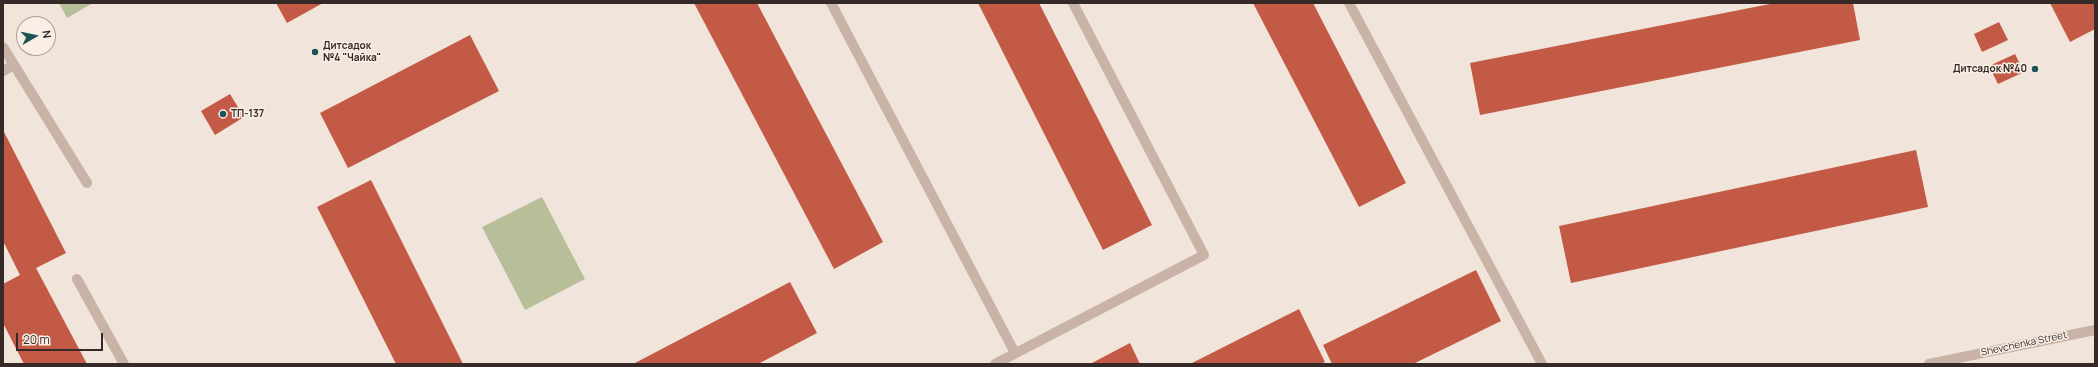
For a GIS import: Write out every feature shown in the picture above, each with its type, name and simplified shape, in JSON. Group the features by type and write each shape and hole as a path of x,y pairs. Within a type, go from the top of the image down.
{"street":[{"path":"831,3 1015,353"},
{"path":"995,364 1204,255 1073,3"},
{"path":"1349,3 1542,364"},
{"path":"3,48 87,182"},
{"path":"3,71 14,65"},
{"path":"77,279 124,364"},
{"name":"Shevchenka Street","path":"1929,364 2095,330"}],"green space":[{"path":"59,3 93,3 67,18"},
{"path":"542,197 585,279 525,310 482,227"}],"building":[{"path":"276,3 323,3 287,23"},
{"path":"694,3 757,3 883,242 834,269"},
{"path":"978,3 1039,3 1152,225 1103,250"},
{"path":"1253,3 1313,3 1406,183 1359,207"},
{"path":"1775,3 1853,3 1860,40 1480,115 1470,63"},
{"path":"2050,3 2095,3 2095,29 2070,42"},
{"path":"1999,22 2008,40 1982,52 1974,34"},
{"path":"470,35 499,91 348,168 320,113"},
{"path":"2015,54 2024,72 1998,84 1989,66"},
{"name":"ТП-137","path":"230,94 244,117 215,135 201,111"},
{"path":"3,130 66,253 36,268 87,364 24,364 3,323 3,284 20,275 3,241"},
{"path":"1916,150 1928,207 1571,283 1559,226"},
{"path":"371,180 463,364 396,364 317,207"},
{"path":"1476,270 1501,321 1413,364 1332,364 1323,345"},
{"path":"790,282 817,333 758,364 633,364"},
{"path":"1299,309 1325,362 1320,364 1190,364"},
{"path":"1130,343 1140,364 1090,364"}],"place":[{"name":"Дитсадок №4 \"Чайка\"","path":"315,52"},
{"name":"Дитсадок №40","path":"2035,69"},
{"name":"ТП-137","path":"223,114"}]}
